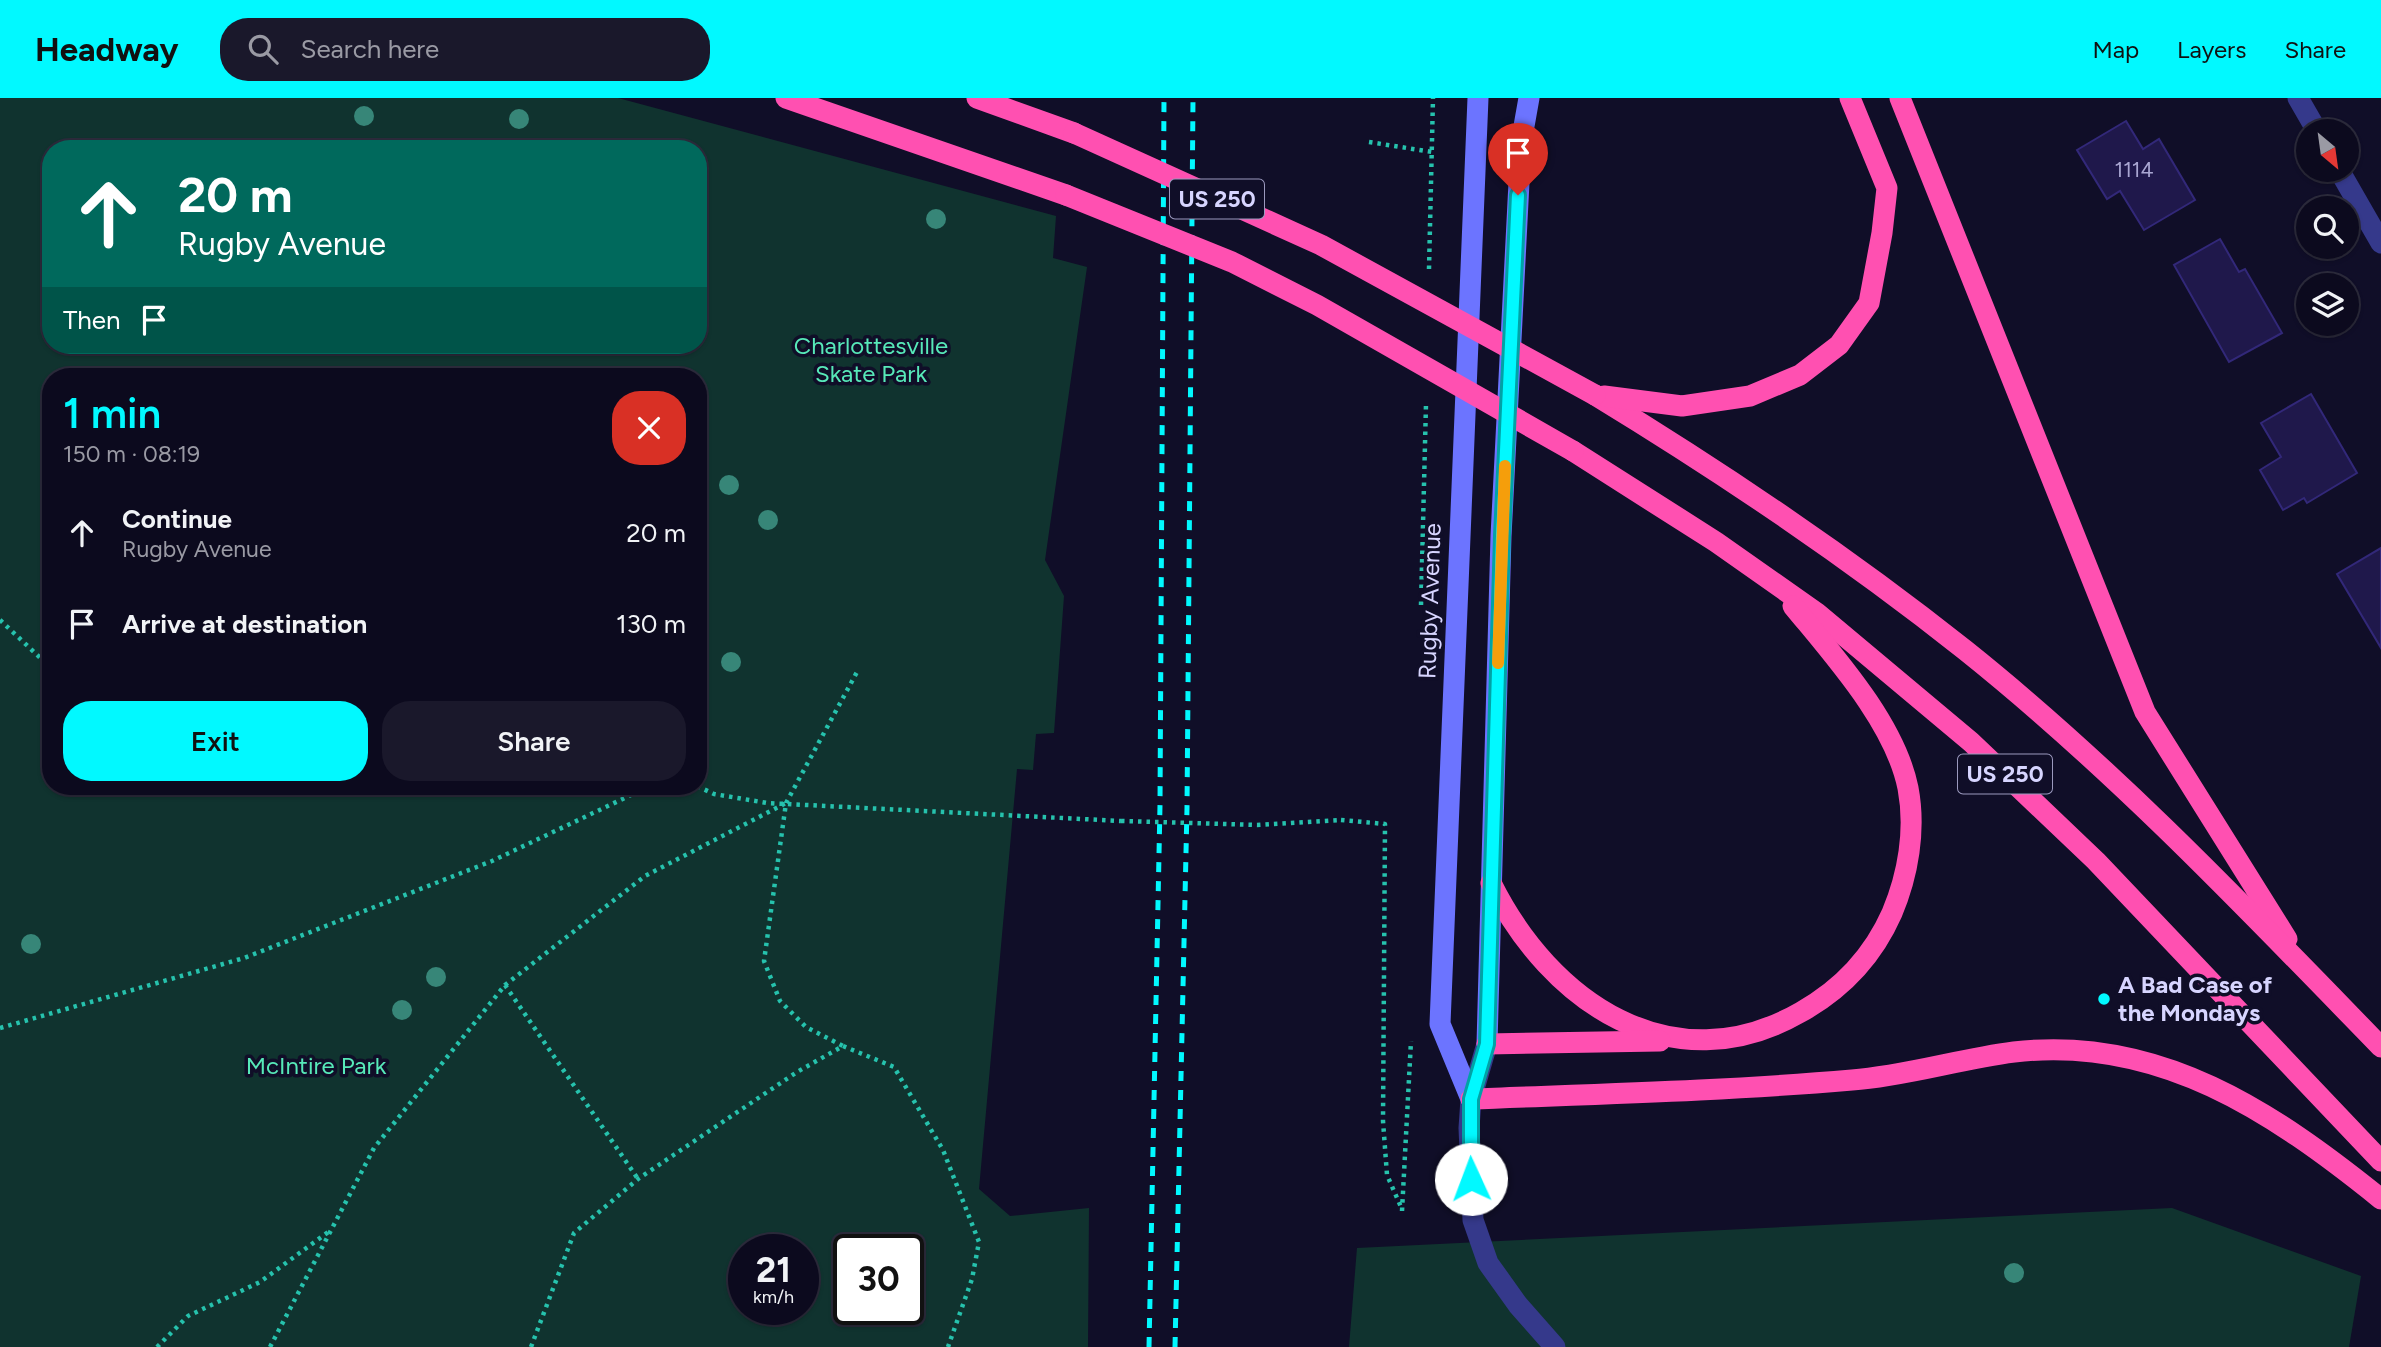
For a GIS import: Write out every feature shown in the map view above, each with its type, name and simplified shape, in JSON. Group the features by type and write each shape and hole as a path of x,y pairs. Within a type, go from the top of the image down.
{"highway":[{"name":"US 250","path":"786,98 1066,195 1232,262 1305,299 1573,452 1716,542 1817,613 1971,742 2096,861 2381,1161"},
{"name":"US 250","path":"977,98 1074,133 1321,245 1595,395 1674,443 1837,553 1966,650 2088,755 2302,965 2381,1047"},
{"path":"1595,395 1682,407 1750,396 1800,375 1839,345 1869,303 1887,188 1850,98"},
{"path":"1900,98 2145,712 2302,965"},
{"path":"1487,1044 1740,1038 1778,1026 1821,1001 1858,968 1882,937 1901,890 1911,841 1908,789 1894,746 1855,685 1777,585"},
{"path":"1491,883 1527,944 1565,985 1604,1014 1647,1032 1693,1040"},
{"path":"1471,1099 1741,1090 1860,1080 2015,1052 2088,1051 2149,1061 2218,1088 2285,1125 2381,1199"}],"street":[{"name":"Rugby Avenue","path":"1471,1099 1440,1024 1478,98"},
{"path":"1529,98 1521,143 1503,495 1487,1044 1471,1099 1469,1128 1474,1220 1489,1263 1518,1305 1555,1347"},
{"path":"2298,98 2310,119"},
{"path":"2346,182 2381,243"}],"path":[{"path":"1369,142 1432,152"},
{"path":"0,620 42,660"},
{"path":"857,672 786,803 764,961 780,1001 806,1027 894,1067 943,1150 979,1242 972,1279 948,1347"},
{"path":"707,790 786,803 1121,821 1257,825 1341,820 1385,824 1383,1121 1387,1175 1402,1211"},
{"path":"0,1028 244,958 492,861 631,795"},
{"path":"270,1347 374,1148 505,985 645,876 786,803"},
{"path":"505,985 638,1179"},
{"path":"531,1347 574,1233 638,1179 797,1072 843,1046"},
{"path":"157,1347 188,1316 260,1282 331,1230"}],"green space":[{"name":"McIntire Park","path":"0,98 618,98 1056,216 1053,258 1087,267 1045,560 1064,596 1054,733 1036,734 1033,770 1017,769 979,1189 1010,1216 1089,1208 1088,1347 0,1347"},
{"path":"2172,1208 2361,1276 2349,1347 1349,1347 1357,1248"}],"building":[{"path":"2126,121 2143,149 2159,139 2195,200 2144,230 2120,191 2107,199 2077,150"},
{"path":"2220,239 2239,272 2245,269 2282,333 2229,362 2174,265"},
{"path":"2311,394 2357,473 2307,503 2304,498 2283,510 2260,470 2281,457 2261,423"},
{"path":"2381,548 2381,648 2337,574"}],"railway":[{"path":"1149,1347 1160,805 1164,98"},
{"path":"1175,1347 1187,808 1193,98"}],"slow traffic":[{"path":"1498,663 1505,466"}],"place":[{"name":"A Bad Case of the Mondays","path":"2104,999"}],"route":[{"path":"1471,1179 1471,1099 1487,1044 1502,536 1518,195"}],"park label":[{"name":"Charlottesville Skate Park","path":"871,360"}]}
